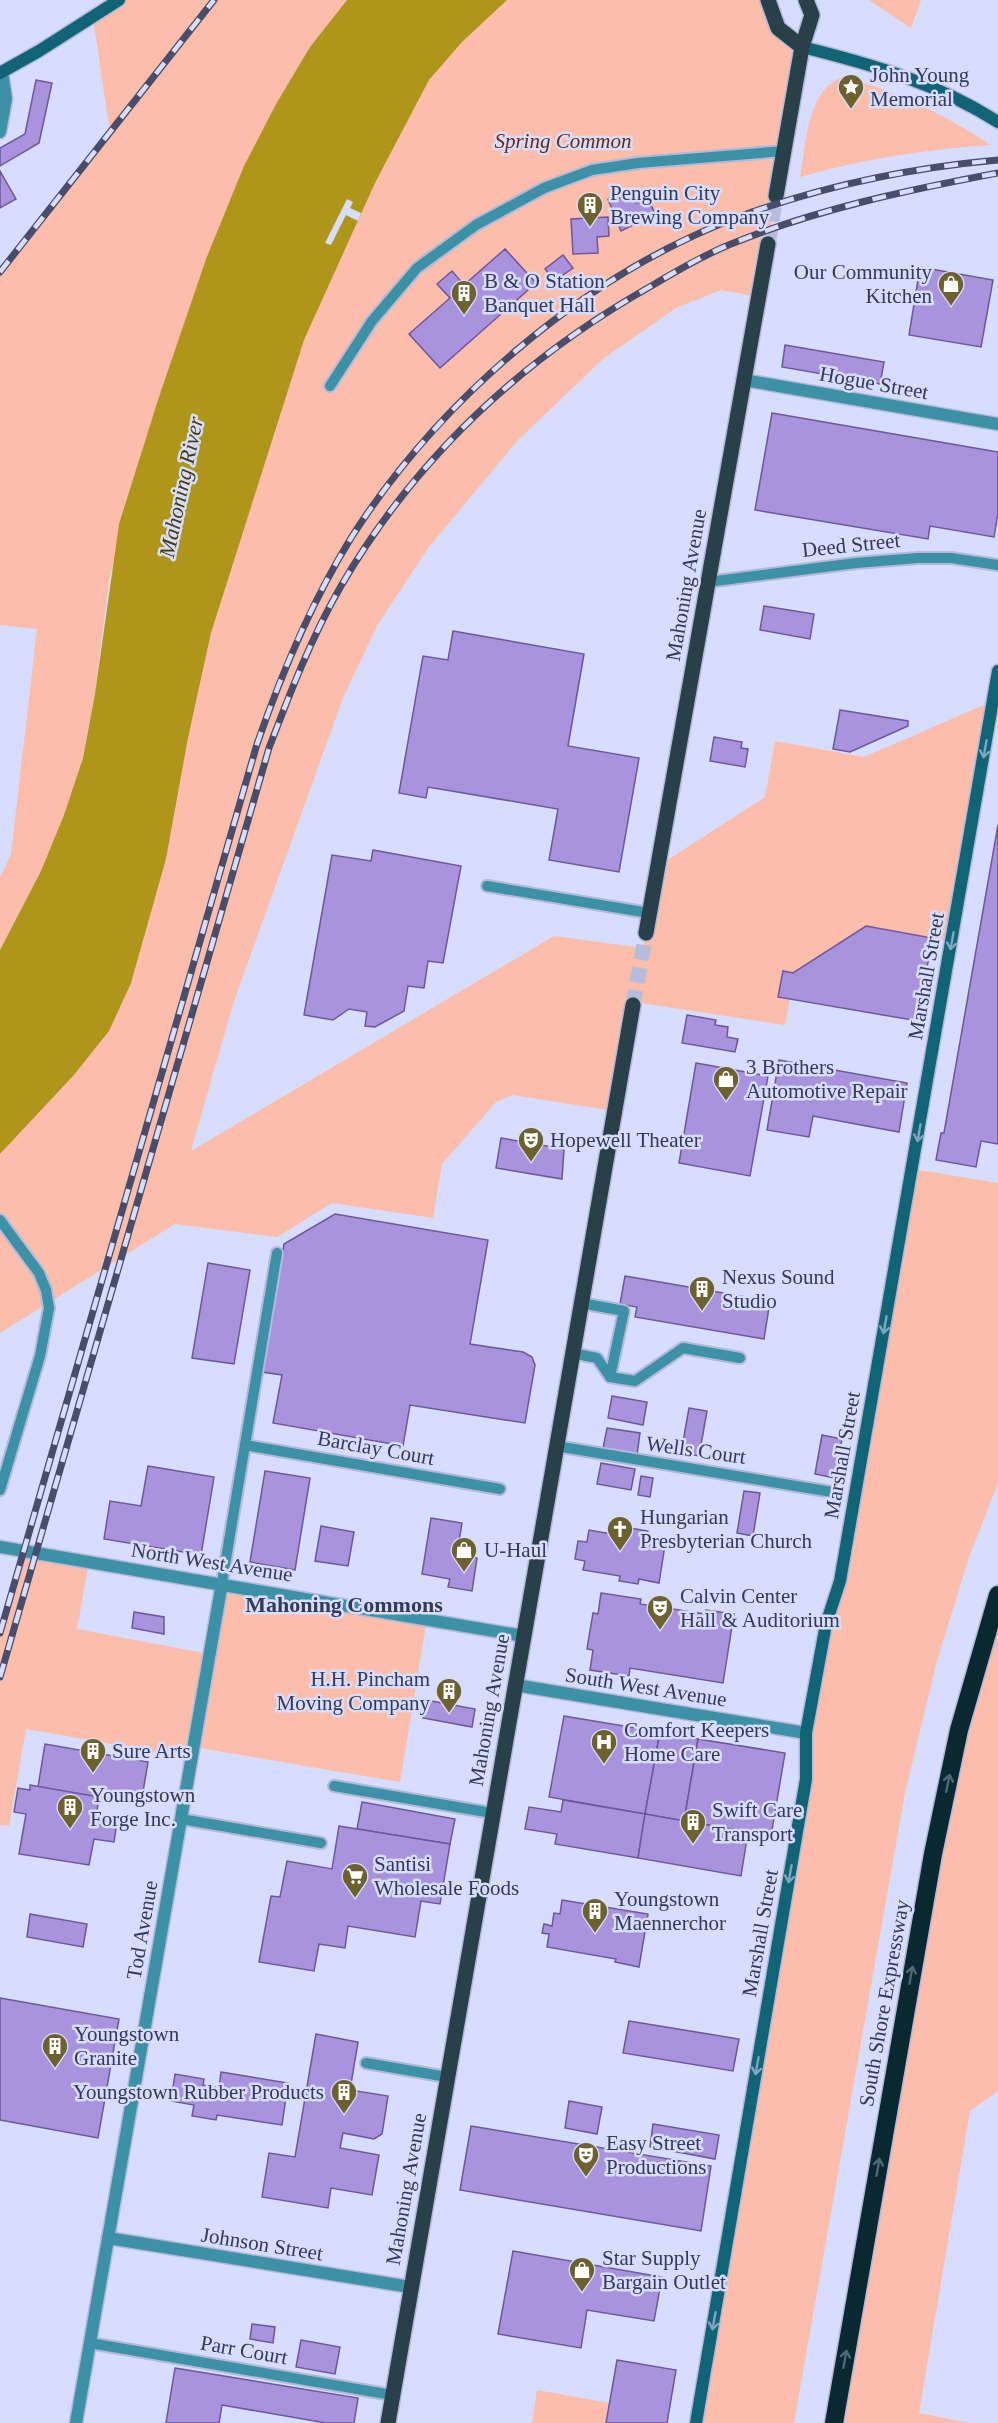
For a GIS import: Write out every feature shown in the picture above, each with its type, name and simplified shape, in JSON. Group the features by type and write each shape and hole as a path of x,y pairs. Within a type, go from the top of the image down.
{"highway":[{"name":"South Shore Expressway","path":"834,2423 933,1854 959,1730 998,1594"}],"main road":[{"path":"768,0 778,28 802,47"},
{"path":"776,196 802,47 812,15 806,0"},
{"name":"Mahoning Avenue","path":"646,933 768,244"},
{"name":"Mahoning Avenue","path":"388,2423 633,1005"}],"street":[{"path":"0,132 6,99 1,72 39,51 119,0"},
{"path":"802,47 869,64 910,78 946,92 998,122"},
{"name":"Hogue Street","path":"744,380 998,424"},
{"name":"Marshall Street","path":"696,2423 806,1779 806,1733 826,1624 840,1581 998,671"},
{"name":"North West Avenue","path":"0,1547 523,1636"},
{"name":"Tod Avenue","path":"76,2423 222,1583"},
{"name":"South West Avenue","path":"515,1685 806,1733"},
{"name":"Johnson Street","path":"108,2238 410,2287"}],"lane":[{"path":"330,386 372,321 417,268 476,225 544,188 592,170 638,163 784,151"},
{"name":"Deed Street","path":"708,582 856,563 918,558 951,558 998,565"},
{"path":"487,886 649,913"},
{"path":"0,1220 39,1273 46,1290 49,1308 40,1356 0,1490"},
{"name":"Tod Avenue","path":"222,1583 277,1253"},
{"path":"581,1304 624,1311 610,1377"},
{"path":"572,1353 597,1358 610,1377 635,1381 683,1348 740,1358"},
{"name":"Barclay Court","path":"245,1444 500,1489"},
{"name":"Wells Court","path":"556,1446 832,1492"},
{"path":"334,1786 492,1813"},
{"path":"181,1819 321,1843"},
{"path":"366,2063 447,2077"},
{"name":"Parr Court","path":"90,2343 392,2395"}],"green space":[{"path":"119,0 347,0 310,47 276,104 206,259 140,460 109,580 95,694 83,758 65,815 41,871 0,950 0,878 11,854 37,629 0,625 0,272 110,133 93,18"},
{"name":"Spring Common","path":"507,0 768,0 778,28 802,47 759,297 721,290 676,308 604,358 517,441 429,547 378,624 343,698 234,1001 191,1151 554,936 643,948 658,866 765,797 775,741 864,757 993,701 952,941 866,926 793,973 783,971 779,996 790,998 785,1025 634,1002 614,1111 513,1095 496,1102 442,1164 433,1218 332,1203 277,1237 175,1224 0,1333 0,1154 73,1076 131,983 166,859 188,738 211,633 304,340 375,183 429,80 462,42"},
{"path":"869,0 921,0 911,28"},
{"path":"841,78 878,87 919,104 991,145 895,156 800,177 810,120 815,106 821,94 830,84"},
{"path":"912,1169 998,1183 998,1483 969,1557 937,1661 905,1793 794,2423 696,2423 806,1779 806,1733"},
{"path":"22,1551 89,1561 77,1629 209,1654 222,1583 427,1619 400,1782 194,1747 191,1758 26,1729 9,1826 0,1825 0,1628"},
{"path":"998,1595 998,2091 970,2111 919,2413 969,2423 834,2423 916,1943"},
{"path":"537,2390 609,2403 606,2423 532,2423"}],"water":[{"name":"Mahoning River","path":"347,0 507,0 462,42 429,80 375,183 304,340 211,633 188,738 166,859 131,983 109,1031 73,1076 0,1154 0,950 41,871 64,815 83,758 95,694 119,524 206,259 244,166 276,104 310,47"}],"pier":[{"path":"347,199 353,202 350,208 361,213 358,221 346,215 331,245 325,243"}],"building":[{"path":"36,80 52,83 39,143 0,166 0,148 25,134"},
{"path":"0,171 16,199 0,208"},
{"path":"631,193 636,203 648,198 655,214 621,231 608,199 616,195 618,199"},
{"name":"Penguin City Brewing Company","path":"608,217 609,236 597,237 598,253 573,254 571,219"},
{"name":"B & O Station Banquet Hall","path":"505,249 536,283 440,368 409,334 450,298 437,284 452,271 464,285"},
{"path":"563,255 573,268 554,281 545,269"},
{"name":"Our Community Kitchen","path":"920,267 993,280 981,347 909,335"},
{"path":"785,345 884,362 880,384 782,367"},
{"path":"772,413 998,452 998,513 994,537 930,526 928,539 755,510"},
{"path":"764,606 814,614 810,639 760,630"},
{"path":"453,631 584,654 568,746 639,758 619,872 549,860 558,809 428,787 426,798 399,793 423,656 448,660"},
{"path":"840,710 908,721 908,726 850,752 833,749"},
{"path":"714,737 742,742 741,748 748,749 745,767 710,761"},
{"path":"998,825 998,1144 981,1141 976,1167 936,1160 941,1133 944,1133"},
{"path":"373,850 461,866 443,963 428,961 424,988 408,986 404,1011 375,1027 365,1026 367,1012 349,1009 333,1020 304,1015 332,855 371,861"},
{"path":"866,926 932,938 918,1021 778,997 783,971 793,973"},
{"path":"687,1015 716,1020 715,1025 728,1027 727,1037 738,1039 735,1052 682,1043"},
{"path":"779,1060 907,1083 899,1132 813,1116 809,1137 767,1130"},
{"name":"3 Brothers Automotive Repair","path":"696,1063 768,1076 750,1176 679,1163"},
{"name":"Hopewell Theater","path":"501,1138 564,1149 562,1179 496,1168"},
{"path":"335,1214 488,1240 470,1344 523,1352 532,1357 535,1365 525,1423 410,1405 403,1446 273,1423 282,1375 262,1372 284,1244"},
{"path":"208,1263 250,1270 234,1364 192,1358"},
{"name":"Nexus Sound Studio","path":"625,1276 770,1301 764,1339 635,1317 637,1307 620,1304"},
{"path":"612,1396 647,1402 643,1425 608,1418"},
{"path":"689,1408 707,1411 699,1456 681,1453"},
{"path":"607,1428 640,1433 637,1455 603,1449"},
{"path":"822,1435 842,1439 835,1478 815,1474"},
{"path":"601,1463 635,1469 631,1490 597,1484"},
{"path":"148,1466 214,1477 201,1555 104,1539 110,1501 141,1506"},
{"path":"265,1471 310,1478 295,1570 250,1562"},
{"path":"641,1476 653,1478 650,1497 638,1495"},
{"path":"744,1491 760,1493 753,1536 737,1533"},
{"path":"431,1518 462,1523 457,1554 477,1558 472,1591 448,1587 450,1579 422,1574"},
{"path":"321,1526 354,1532 348,1566 315,1561"},
{"name":"Hungarian Presbyterian Church","path":"624,1527 648,1531 646,1537 657,1539 657,1544 665,1545 659,1583 639,1579 638,1584 619,1581 620,1576 583,1570 585,1561 575,1559 578,1541 587,1542 589,1530 623,1536"},
{"name":"Calvin Center Hall & Auditorium","path":"601,1593 641,1599 640,1604 705,1614 706,1610 734,1614 723,1683 630,1668 629,1676 590,1670 593,1650 587,1649 593,1613 598,1614"},
{"path":"134,1612 164,1617 164,1634 132,1628"},
{"name":"H.H. Pincham Moving Company","path":"426,1700 475,1709 472,1727 423,1718"},
{"name":"Comfort Keepers Home Care","path":"564,1716 660,1732 645,1814 549,1797"},
{"path":"660,1732 698,1739 684,1821 645,1814"},
{"path":"698,1739 785,1753 771,1836 684,1821"},
{"name":"Sure Arts","path":"45,1744 148,1762 141,1804 38,1787"},
{"name":"Youngstown Forge Inc.","path":"30,1785 99,1797 96,1818 117,1822 114,1842 94,1839 89,1865 19,1854 26,1814 14,1812 18,1788 30,1790"},
{"path":"563,1800 645,1814 638,1858 555,1844 557,1834 525,1829 529,1807 561,1812"},
{"path":"362,1802 455,1819 450,1844 357,1829"},
{"name":"Swift Care Transport","path":"645,1814 748,1832 741,1876 638,1858"},
{"name":"Santisi Wholesale Foods","path":"339,1826 450,1844 440,1904 421,1901 415,1937 348,1926 345,1948 319,1944 314,1971 259,1962 271,1896 280,1897 287,1861 332,1869"},
{"name":"Youngstown Maennerchor","path":"562,1900 648,1914 639,1967 615,1962 616,1959 547,1947 549,1934 542,1933 544,1924 552,1926 554,1913 560,1914"},
{"path":"30,1914 87,1924 83,1947 27,1937"},
{"name":"Youngstown Granite","path":"0,1998 119,2019 98,2138 0,2120"},
{"path":"629,2021 739,2039 733,2071 623,2053"},
{"name":"Youngstown Rubber Products","path":"316,2034 358,2042 350,2090 388,2096 382,2134 374,2139 343,2133 340,2148 379,2155 372,2195 331,2188 328,2208 262,2197 269,2153 295,2157"},
{"path":"221,2072 288,2083 282,2125 217,2115 216,2120 192,2116 194,2105 171,2101 175,2074 204,2079 203,2085 219,2088"},
{"path":"569,2101 602,2107 597,2134 565,2128"},
{"path":"653,2124 719,2135 715,2159 650,2147"},
{"name":"Easy Street Productions","path":"471,2126 711,2166 701,2231 460,2190"},
{"name":"Star Supply Bargain Outlet","path":"513,2251 662,2277 654,2321 587,2310 581,2348 498,2334"},
{"path":"252,2324 275,2327 273,2343 250,2339"},
{"path":"301,2340 340,2347 335,2374 296,2367"},
{"path":"617,2360 676,2370 667,2423 606,2423"},
{"path":"175,2368 358,2398 354,2423 326,2423 222,2405 219,2423 166,2423"}],"tunnel":[{"path":"768,244 776,196"},
{"path":"633,1005 646,933"}],"railway":[{"path":"0,272 214,0"},
{"path":"0,1633 257,744 298,638 351,538 386,487 426,439 470,392 518,349 568,310 621,274 677,244 733,219 798,197 864,180 931,168 998,160"},
{"path":"0,1677 269,748 320,626 341,586 371,539 438,453 517,378 605,314 672,274 721,248 796,221 930,186 998,173"}],"place":[{"name":"John Young Memorial","path":"851,110"},
{"name":"Penguin City Brewing Company","path":"590,228"},
{"name":"Our Community Kitchen","path":"951,307"},
{"name":"B & O Station Banquet Hall","path":"464,316"},
{"name":"3 Brothers Automotive Repair","path":"726,1102"},
{"name":"Hopewell Theater","path":"531,1163"},
{"name":"Nexus Sound Studio","path":"702,1312"},
{"name":"Hungarian Presbyterian Church","path":"620,1552"},
{"name":"U-Haul","path":"464,1573"},
{"name":"Calvin Center Hall & Auditorium","path":"660,1631"},
{"name":"H.H. Pincham Moving Company","path":"449,1714"},
{"name":"Comfort Keepers Home Care","path":"604,1765"},
{"name":"Sure Arts","path":"93,1774"},
{"name":"Youngstown Forge Inc.","path":"70,1830"},
{"name":"Swift Care Transport","path":"693,1845"},
{"name":"Santisi Wholesale Foods","path":"355,1899"},
{"name":"Youngstown Maennerchor","path":"595,1934"},
{"name":"Youngstown Granite","path":"55,2069"},
{"name":"Youngstown Rubber Products","path":"344,2115"},
{"name":"Easy Street Productions","path":"586,2178"},
{"name":"Star Supply Bargain Outlet","path":"582,2293"}],"district":[{"name":"Mahoning Commons","path":"344,1604"}]}
